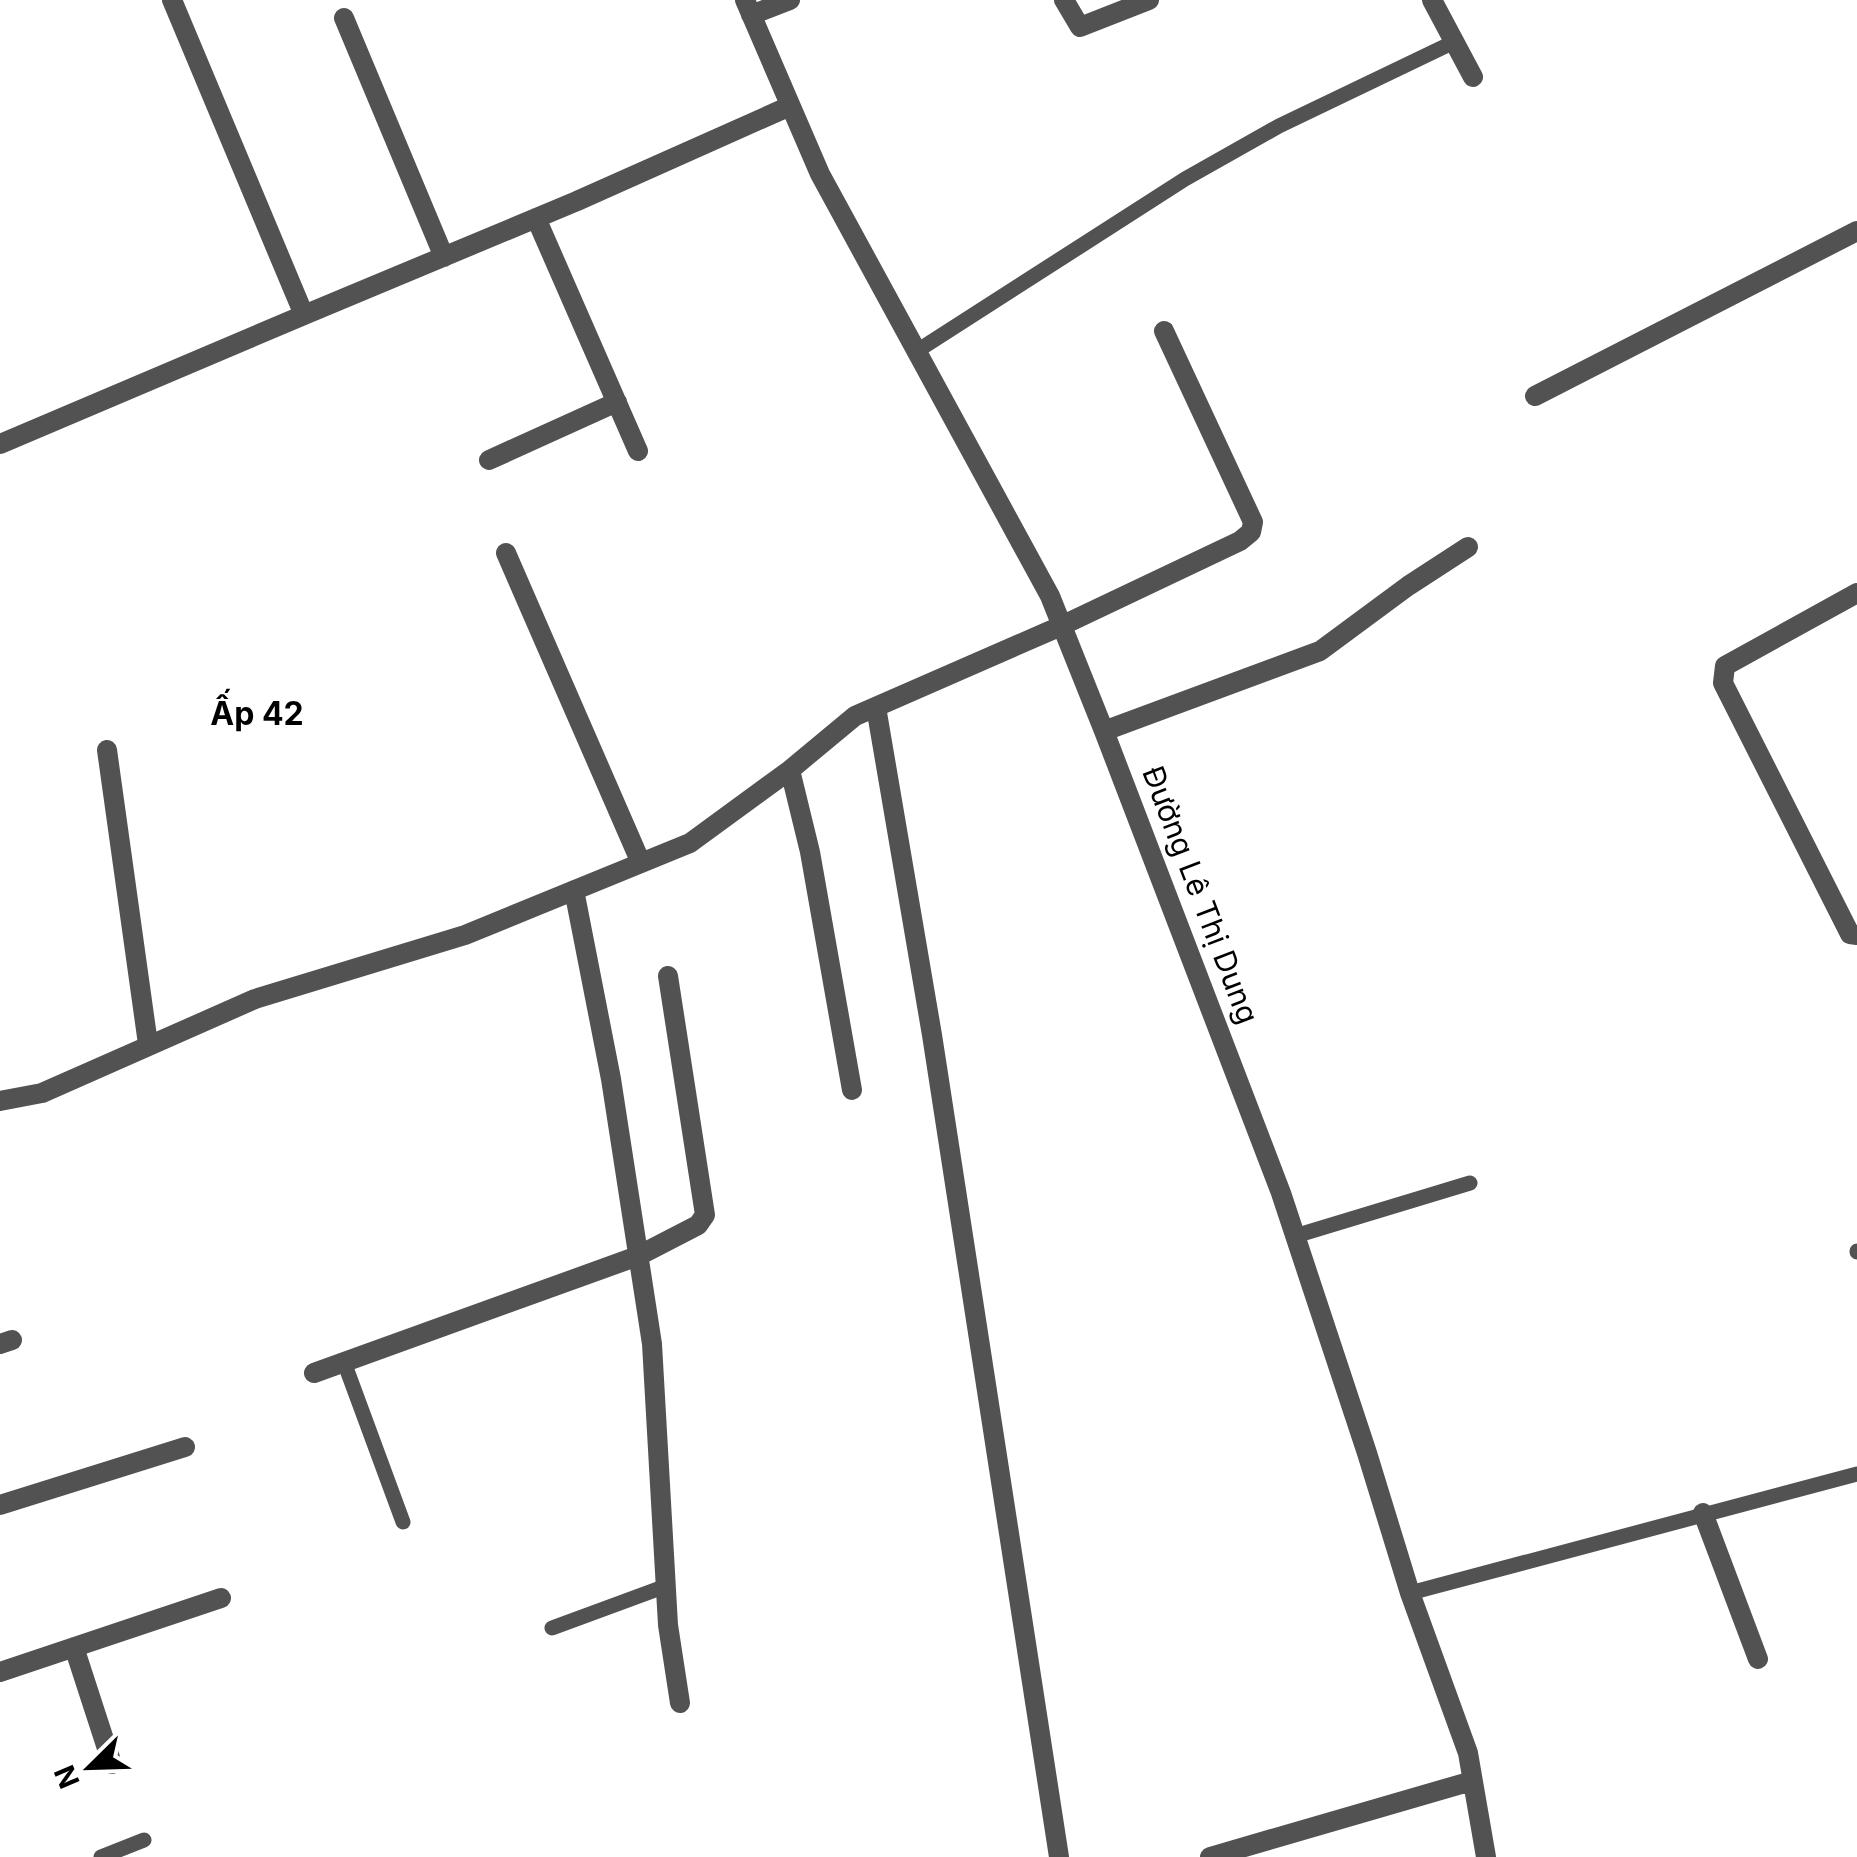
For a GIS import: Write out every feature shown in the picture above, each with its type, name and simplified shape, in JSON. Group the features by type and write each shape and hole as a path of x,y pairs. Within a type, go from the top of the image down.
{"street":[{"path":"172,0 304,315"},
{"path":"748,8 790,0"},
{"path":"1064,0 1080,28 1149,0"},
{"path":"1432,0 1473,77"},
{"name":"Đường Lê Thị Dung","path":"748,8 820,174 1050,596 1104,730 1295,1236 1410,1593 1468,1752 1486,1857"},
{"path":"344,18 444,257"},
{"path":"0,444 536,218 790,106"},
{"path":"536,218 638,451"},
{"path":"1535,396 1857,232"},
{"path":"0,1100 42,1093 255,999 465,935 690,843 790,770 855,716 1061,626 1240,541 1251,532 1253,522 1164,332"},
{"path":"489,460 617,402"},
{"path":"1104,730 1320,651 1468,547"},
{"path":"506,553 641,863"},
{"path":"1857,593 1725,666 1723,683 1850,934 1857,935"},
{"path":"876,707 951,1152 1059,1857"},
{"path":"107,750 148,1044"},
{"path":"790,770 810,852 852,1090"},
{"path":"574,890 611,1079 652,1344 666,1586 680,1702"},
{"path":"314,1373 638,1256 698,1225 705,1215 668,976"},
{"path":"0,1505 185,1447"},
{"path":"1703,1512 1758,1660"},
{"path":"0,1672 221,1598"},
{"path":"74,1647 112,1764"},
{"path":"1210,1857 1472,1781"}],"lane":[{"path":"917,351 1185,179 1279,126 1454,42"},
{"path":"1295,1236 1470,1183"},
{"path":"344,1362 403,1522"},
{"path":"1410,1593 1857,1474"},
{"path":"552,1628 666,1586"},
{"path":"101,1857 144,1840"}],"district":[{"name":"Ấp 42","path":"257,714"}]}
